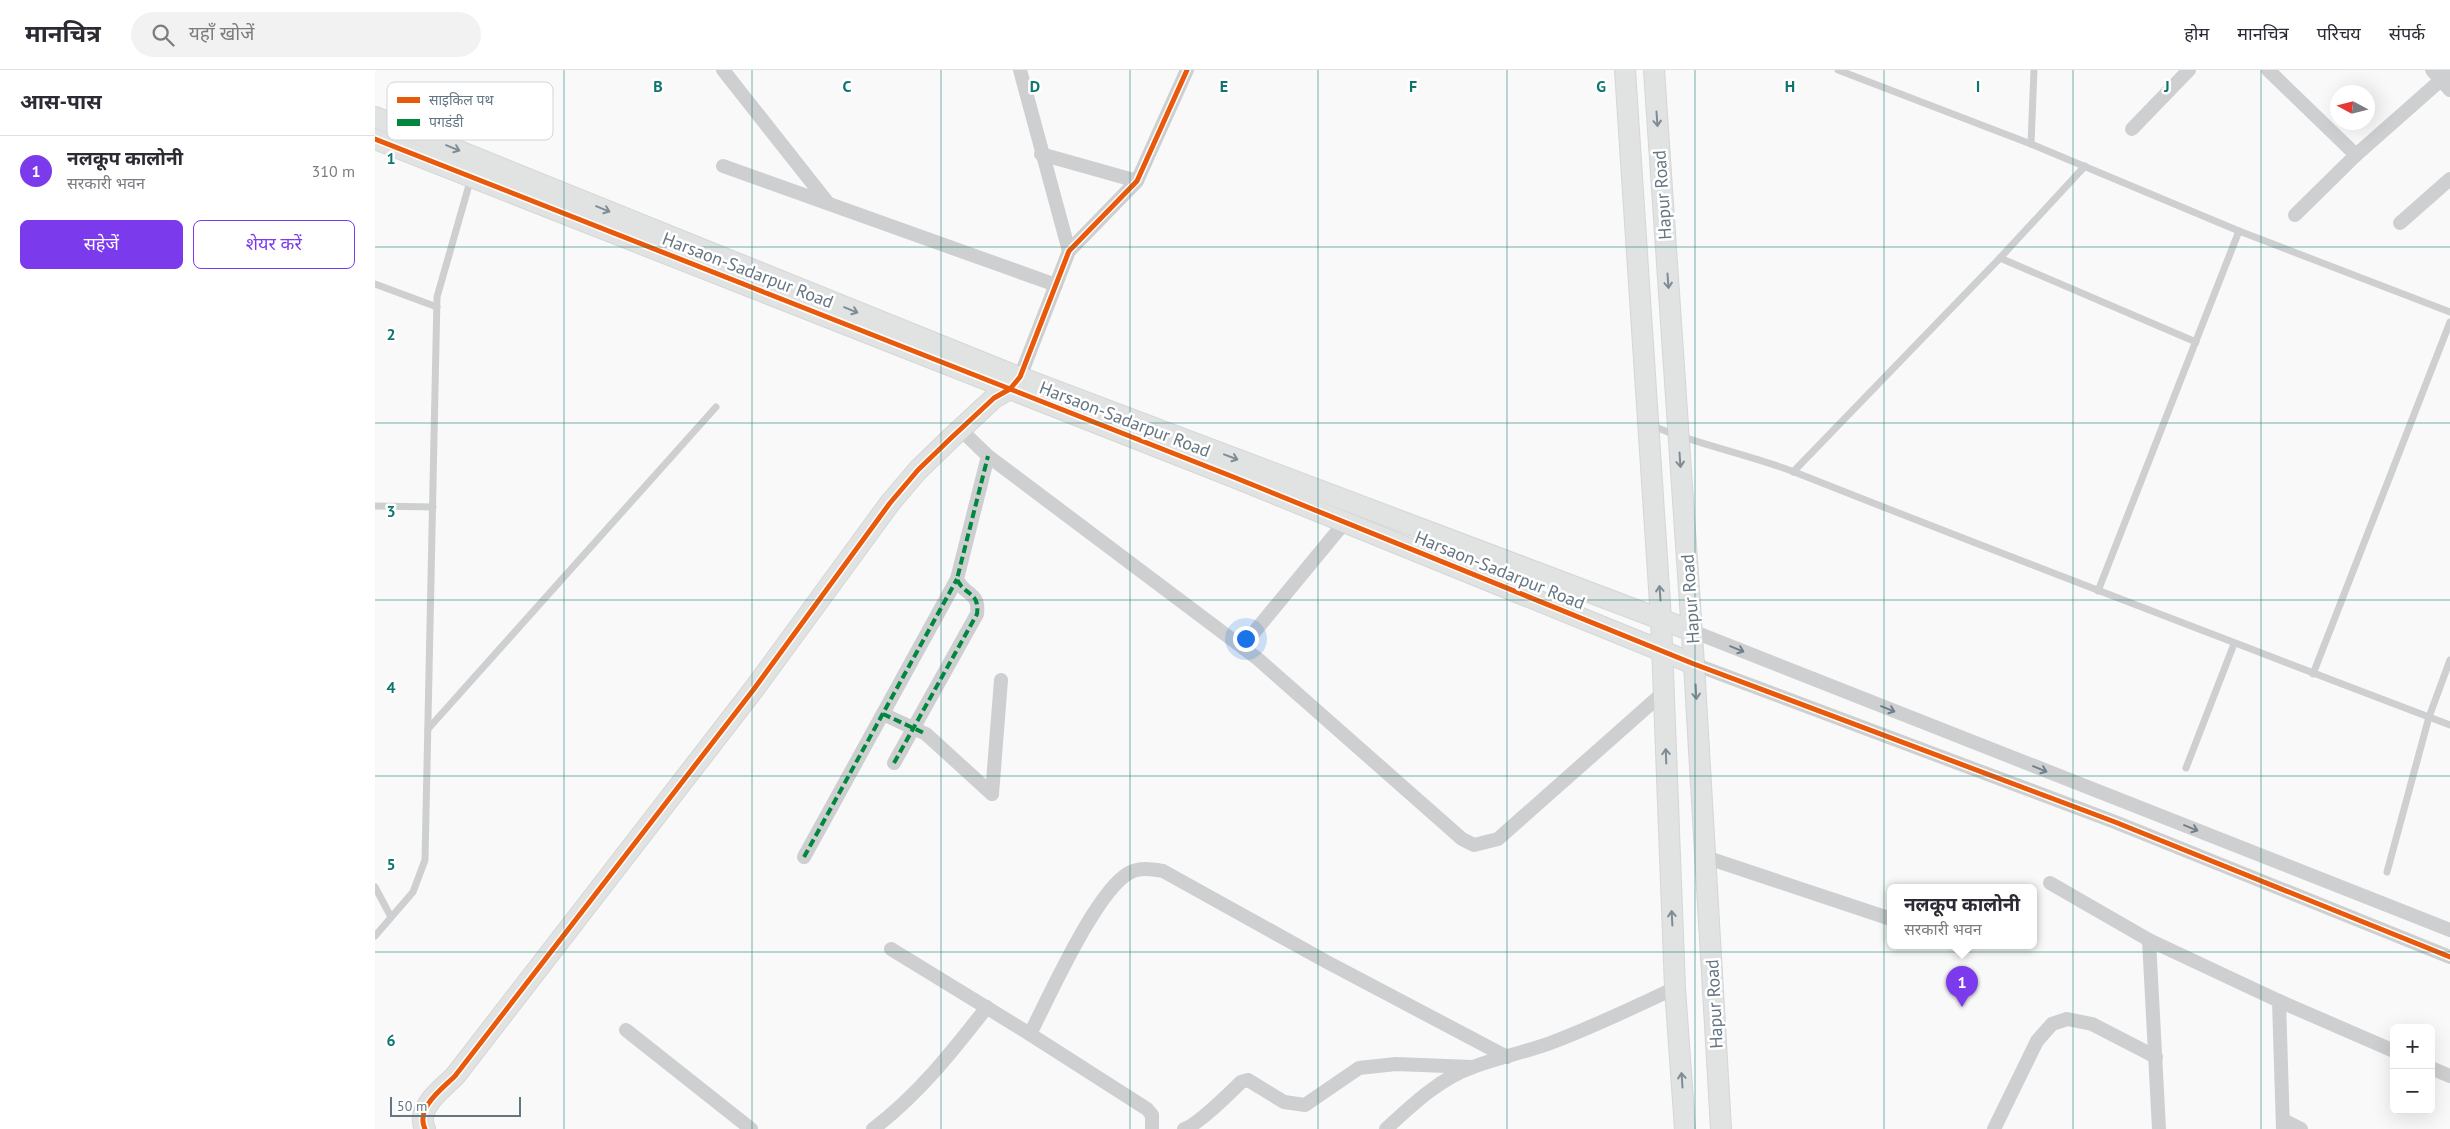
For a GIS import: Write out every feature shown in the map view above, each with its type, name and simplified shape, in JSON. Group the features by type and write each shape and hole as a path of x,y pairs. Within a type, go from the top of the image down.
{"street":[{"path":"723,70 829,204"},
{"path":"1021,70 1041,154 1069,251"},
{"path":"425,1129 421,1121 431,1101 455,1076 748,696 890,503 918,470 960,429 994,398 1015,383 1069,251 1137,181 1187,70"},
{"name":"Hapur Road","path":"1625,70 1661,619 1675,988 1685,1129"},
{"name":"Hapur Road","path":"1653,70 1692,631 1721,1129"},
{"path":"2131,129 2189,70"},
{"path":"2268,70 2356,155"},
{"path":"2295,215 2356,155 2447,81 2432,70"},
{"name":"Harsaon-Sadarpur Road","path":"375,117 387,122"},
{"name":"Harsaon-Sadarpur Road","path":"375,139 1015,383 1692,631"},
{"name":"Harsaon-Sadarpur Road","path":"430,140 1345,522 1694,664"},
{"path":"1041,154 1137,181"},
{"path":"723,166 1056,285"},
{"path":"2400,223 2450,178"},
{"path":"960,429 988,456 1243,647 1462,839 1475,845 1498,839 1664,692"},
{"path":"804,858 957,579 988,456"},
{"path":"1243,647 1345,522"},
{"path":"894,764 977,614 978,603 960,585 957,579"},
{"path":"1692,631 2450,930"},
{"path":"1694,664 2115,822 2450,957"},
{"path":"883,714 926,734 992,794 1001,680"},
{"path":"1705,857 1887,919"},
{"path":"1030,1034 1088,923 1110,891 1123,876 1131,871 1146,868 1163,871 1327,962 1507,1057"},
{"path":"2050,883 2149,940 2390,1050"},
{"path":"2149,940 2159,1129"},
{"path":"891,949 987,1007 1147,1109 1152,1115 1152,1129"},
{"path":"1386,1129 1428,1094 1455,1075 1472,1067 1534,1049 1582,1031 1675,988"},
{"path":"2279,1001 2283,1124 2301,1129"},
{"path":"873,1129 901,1106 945,1062 987,1007"},
{"path":"1994,1129 2037,1041 2052,1024 2067,1019 2092,1024 2156,1057"},
{"path":"626,1030 751,1129"},
{"path":"1184,1129 1193,1126 1241,1082 1248,1080 1283,1102 1305,1106 1359,1068 1396,1064 1472,1067"},
{"path":"2433,1069 2450,1076"}],"lane":[{"path":"1838,70 2031,144 2239,231 2450,312"},
{"path":"2031,144 2034,70"},
{"path":"1793,472 2000,258 2085,166"},
{"path":"375,936 413,892 425,860 437,307 444,268 471,176"},
{"path":"2098,591 2239,231"},
{"path":"2000,258 2196,342"},
{"path":"375,284 437,307"},
{"path":"2313,674 2450,322"},
{"path":"428,729 717,407"},
{"path":"1649,424 1679,436 1793,472 2234,644 2450,725"},
{"path":"375,506 433,508"},
{"path":"2186,768 2234,644"},
{"path":"2387,872 2429,717 2450,660"},
{"path":"375,887 391,917"}],"marked path":[{"path":"894,763 977,614 974,597 963,588 957,579 988,456"},
{"path":"804,857 957,579"},
{"path":"883,714 926,734"}],"cycle path":[{"path":"425,1129 424,1114 431,1100 455,1076 754,689 890,503 918,470 994,398 1010,389 1020,377 1069,251 1137,181 1187,70"},
{"path":"375,139 1231,476 1694,664 2115,822 2450,957"}],"place":[{"name":"नलकूप कालोनी","path":"1962,1007"}]}
